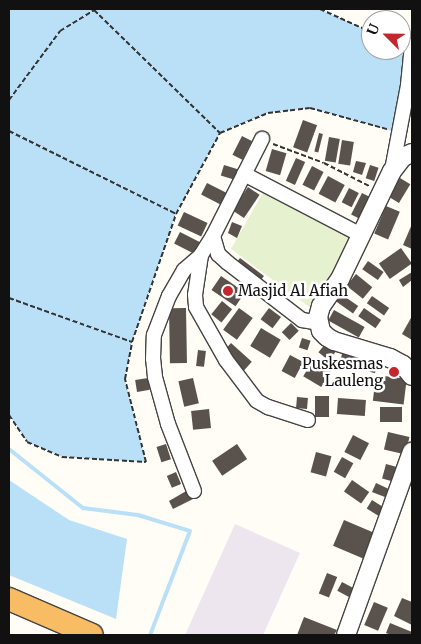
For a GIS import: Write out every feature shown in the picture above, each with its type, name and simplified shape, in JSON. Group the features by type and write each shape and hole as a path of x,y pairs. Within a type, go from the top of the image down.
{"highway":[{"path":"9,599 92,635"}],"street":[{"path":"392,171 408,85 412,45"},
{"path":"194,491 168,424 155,378 153,359 154,335 169,296 184,270 200,255 213,236 262,138"},
{"path":"412,154 403,157 392,171 340,279 321,306 319,323 320,331 334,341 390,358 403,365 412,376"},
{"path":"244,174 361,234"},
{"path":"213,236 218,254 228,263 302,320 319,323"},
{"path":"200,255 195,295 196,307 226,360 257,400 268,407 308,420"},
{"path":"346,635 412,452"}],"path":[{"path":"9,100 60,31 95,9 220,133"},
{"path":"320,9 361,27"},
{"path":"9,130 176,214"},
{"path":"262,138 324,163 381,192"},
{"path":"9,298 132,342"}],"shaded area":[{"path":"235,524 300,553 263,635 185,635"}],"green space":[{"path":"265,189 355,236 312,309 231,249"}],"water":[{"path":"9,9 320,9 361,27 361,60 410,60 399,133 310,108 268,113 220,133 176,214 132,342 125,379 146,462 62,457 27,442 9,415"},
{"path":"9,480 69,520 127,539 116,619 9,575"}],"building":[{"path":"303,120 317,125 307,152 293,147"},
{"path":"319,133 323,134 318,152 314,151"},
{"path":"242,136 252,141 242,160 232,155"},
{"path":"329,137 340,139 336,163 325,161"},
{"path":"342,140 354,142 350,166 338,164"},
{"path":"272,149 286,153 280,175 266,171"},
{"path":"296,158 305,162 295,185 286,181"},
{"path":"356,161 366,163 362,175 353,172"},
{"path":"224,165 240,170 237,180 221,176"},
{"path":"370,165 379,168 374,181 366,178"},
{"path":"312,166 324,172 314,191 302,185"},
{"path":"328,176 345,185 335,203 319,194"},
{"path":"400,178 410,184 399,203 389,197"},
{"path":"207,183 229,194 223,206 201,195"},
{"path":"248,187 260,195 244,218 232,210"},
{"path":"349,188 359,193 352,207 342,202"},
{"path":"362,193 370,197 359,218 351,214"},
{"path":"386,206 400,212 388,239 374,234"},
{"path":"184,212 208,223 201,237 178,226"},
{"path":"232,222 242,226 237,238 228,233"},
{"path":"412,224 412,249 403,245"},
{"path":"180,232 200,242 194,254 174,244"},
{"path":"401,248 412,264 390,279 379,263"},
{"path":"240,258 264,276 259,282 235,264"},
{"path":"368,261 384,272 378,280 362,269"},
{"path":"412,272 412,280 403,287 399,280"},
{"path":"356,274 372,287 363,299 347,286"},
{"name":"Masjid Al Afiah","path":"221,276 245,292 236,306 211,290"},
{"path":"341,294 358,306 353,313 336,301"},
{"path":"372,296 389,308 384,315 367,303"},
{"path":"222,301 232,309 221,322 211,314"},
{"path":"169,308 186,308 187,363 170,363"},
{"path":"239,308 253,318 237,340 223,330"},
{"path":"269,308 281,317 273,328 261,319"},
{"path":"364,308 381,320 375,328 358,316"},
{"path":"334,310 365,327 359,337 328,320"},
{"path":"412,316 412,340 402,334"},
{"path":"291,323 299,331 290,340 282,332"},
{"path":"261,328 281,340 270,358 250,346"},
{"path":"302,338 311,341 307,350 299,348"},
{"path":"231,343 252,362 244,371 223,352"},
{"path":"326,343 336,351 329,361 318,352"},
{"path":"198,350 206,351 204,367 196,366"},
{"path":"343,351 378,362 375,373 339,362"},
{"path":"290,355 303,362 295,378 282,371"},
{"path":"313,360 331,371 321,387 303,376"},
{"path":"376,375 407,379 404,405 373,401"},
{"path":"148,378 150,390 137,392 135,380"},
{"path":"193,378 199,403 184,407 178,381"},
{"path":"315,396 329,396 329,417 315,417"},
{"path":"297,397 308,398 307,409 296,408"},
{"path":"338,398 366,400 365,416 337,414"},
{"path":"380,407 402,407 402,422 380,422"},
{"path":"209,409 211,428 193,430 191,411"},
{"path":"388,432 409,437 405,454 384,450"},
{"path":"353,435 369,443 360,460 344,452"},
{"path":"166,444 171,459 161,462 156,447"},
{"path":"237,444 247,459 222,476 212,461"},
{"path":"316,452 331,456 326,476 311,472"},
{"path":"342,457 353,463 345,478 334,472"},
{"path":"386,464 401,468 398,483 382,478"},
{"path":"176,472 181,484 172,488 167,476"},
{"path":"352,480 369,492 361,504 344,491"},
{"path":"376,483 393,491 390,499 372,492"},
{"path":"188,490 193,499 173,509 169,501"},
{"path":"372,500 385,508 379,516 367,508"},
{"path":"344,520 380,535 369,561 333,546"},
{"path":"327,573 337,577 329,598 319,593"},
{"path":"342,582 357,590 352,599 337,591"},
{"path":"402,598 412,602 412,625 394,616"},
{"path":"374,602 388,608 378,631 364,625"},
{"path":"304,617 337,630 334,635 297,635"},
{"path":"390,623 412,632 412,635 391,635 386,633"}],"waterway":[{"path":"9,449 83,508 138,515 190,531 150,635"}],"place":[{"name":"Masjid Al Afiah","path":"228,291"},
{"name":"Puskesmas Lauleng","path":"394,372"}]}
